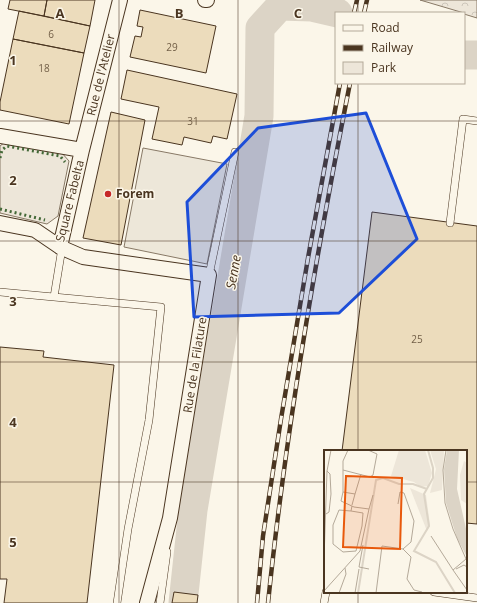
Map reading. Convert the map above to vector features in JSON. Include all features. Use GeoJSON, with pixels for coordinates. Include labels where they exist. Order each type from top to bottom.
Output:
{"type":"FeatureCollection","features":[{"type":"Feature","properties":{"kind":"street","name":"Rue de l'Atelier"},"geometry":{"type":"LineString","coordinates":[[82,150],[120,0]]}},
{"type":"Feature","properties":{"kind":"street","name":"Square Fabelta"},"geometry":{"type":"LineString","coordinates":[[0,136],[82,150],[61,247],[35,230],[0,223]]}},
{"type":"Feature","properties":{"kind":"street"},"geometry":{"type":"LineString","coordinates":[[61,247],[83,257],[209,275]]}},
{"type":"Feature","properties":{"kind":"street","name":"Rue de la Filature"},"geometry":{"type":"LineString","coordinates":[[147,603],[170,518],[209,275]]}},
{"type":"Feature","properties":{"kind":"lane"},"geometry":{"type":"LineString","coordinates":[[450,223],[464,119],[477,121]]}},
{"type":"Feature","properties":{"kind":"lane"},"geometry":{"type":"LineString","coordinates":[[209,275],[235,152]]}},
{"type":"Feature","properties":{"kind":"lane"},"geometry":{"type":"LineString","coordinates":[[54,297],[61,247]]}},
{"type":"Feature","properties":{"kind":"lane"},"geometry":{"type":"LineString","coordinates":[[0,292],[161,306],[149,420],[128,529],[117,603]]}},
{"type":"Feature","properties":{"kind":"lane"},"geometry":{"type":"LineString","coordinates":[[160,603],[170,518]]}},
{"type":"Feature","properties":{"kind":"lane"},"geometry":{"type":"LineString","coordinates":[[324,603],[326,593]]}},
{"type":"Feature","properties":{"kind":"lane"},"geometry":{"type":"LineString","coordinates":[[441,593],[477,598]]}},
{"type":"Feature","properties":{"kind":"highlighted area"},"geometry":{"type":"Polygon","coordinates":[[[366,113],[417,239],[339,313],[194,317],[187,202],[258,128],[366,113]]]}},
{"type":"Feature","properties":{"kind":"green space"},"geometry":{"type":"Polygon","coordinates":[[[420,0],[477,0],[477,18],[465,14],[465,12],[420,0]]]}},
{"type":"Feature","properties":{"kind":"green space"},"geometry":{"type":"Polygon","coordinates":[[[5,142],[61,152],[69,161],[58,216],[47,224],[0,213],[0,146],[5,142]]]}},
{"type":"Feature","properties":{"kind":"shaded area"},"geometry":{"type":"Polygon","coordinates":[[[143,148],[227,164],[207,264],[124,247],[143,148]]]}},
{"type":"Feature","properties":{"kind":"building"},"geometry":{"type":"Polygon","coordinates":[[[10,0],[47,0],[44,16],[8,9],[10,0]]]}},
{"type":"Feature","properties":{"kind":"building"},"geometry":{"type":"Polygon","coordinates":[[[47,0],[95,0],[90,26],[44,16],[47,0]]]}},
{"type":"Feature","properties":{"kind":"building"},"geometry":{"type":"Polygon","coordinates":[[[140,10],[216,26],[206,73],[130,57],[135,36],[141,37],[143,27],[137,26],[140,10]]]}},
{"type":"Feature","properties":{"kind":"building"},"geometry":{"type":"Polygon","coordinates":[[[19,11],[90,26],[84,53],[13,39],[19,11]]]}},
{"type":"Feature","properties":{"kind":"building"},"geometry":{"type":"Polygon","coordinates":[[[13,39],[84,53],[69,124],[0,110],[0,102],[13,39]]]}},
{"type":"Feature","properties":{"kind":"building"},"geometry":{"type":"Polygon","coordinates":[[[127,70],[237,94],[227,139],[213,136],[211,143],[184,137],[182,145],[152,139],[159,107],[121,99],[127,70]]]}},
{"type":"Feature","properties":{"kind":"building"},"geometry":{"type":"Polygon","coordinates":[[[111,112],[145,120],[121,245],[83,238],[111,112]]]}},
{"type":"Feature","properties":{"kind":"building"},"geometry":{"type":"Polygon","coordinates":[[[372,212],[477,226],[477,524],[467,523],[467,450],[342,450],[372,212]]]}},
{"type":"Feature","properties":{"kind":"building"},"geometry":{"type":"Polygon","coordinates":[[[0,347],[44,351],[43,357],[114,365],[87,603],[4,603],[7,579],[0,579],[0,347]]]}},
{"type":"Feature","properties":{"kind":"building"},"geometry":{"type":"Polygon","coordinates":[[[174,592],[198,595],[197,603],[172,603],[174,592]]]}},
{"type":"Feature","properties":{"kind":"waterway","name":"Senne"},"geometry":{"type":"LineString","coordinates":[[183,603],[193,510],[259,116],[260,28],[280,6],[312,7],[335,12]]}},
{"type":"Feature","properties":{"kind":"waterway","name":"Senne"},"geometry":{"type":"LineString","coordinates":[[465,55],[477,55]]}},
{"type":"Feature","properties":{"kind":"railway"},"geometry":{"type":"LineString","coordinates":[[354,12],[357,0]]}},
{"type":"Feature","properties":{"kind":"railway"},"geometry":{"type":"LineString","coordinates":[[364,12],[367,0]]}},
{"type":"Feature","properties":{"kind":"railway"},"geometry":{"type":"LineString","coordinates":[[257,603],[263,536],[281,419],[308,258],[340,84]]}},
{"type":"Feature","properties":{"kind":"railway"},"geometry":{"type":"LineString","coordinates":[[268,603],[275,537],[303,342],[325,212],[350,84]]}},
{"type":"Feature","properties":{"kind":"hedge"},"geometry":{"type":"LineString","coordinates":[[0,158],[2,150],[7,146],[60,156],[65,162]]}},
{"type":"Feature","properties":{"kind":"hedge"},"geometry":{"type":"LineString","coordinates":[[0,209],[45,220]]}},
{"type":"Feature","properties":{"kind":"place","name":"Forem"},"geometry":{"type":"Point","coordinates":[108,194]}}]}
